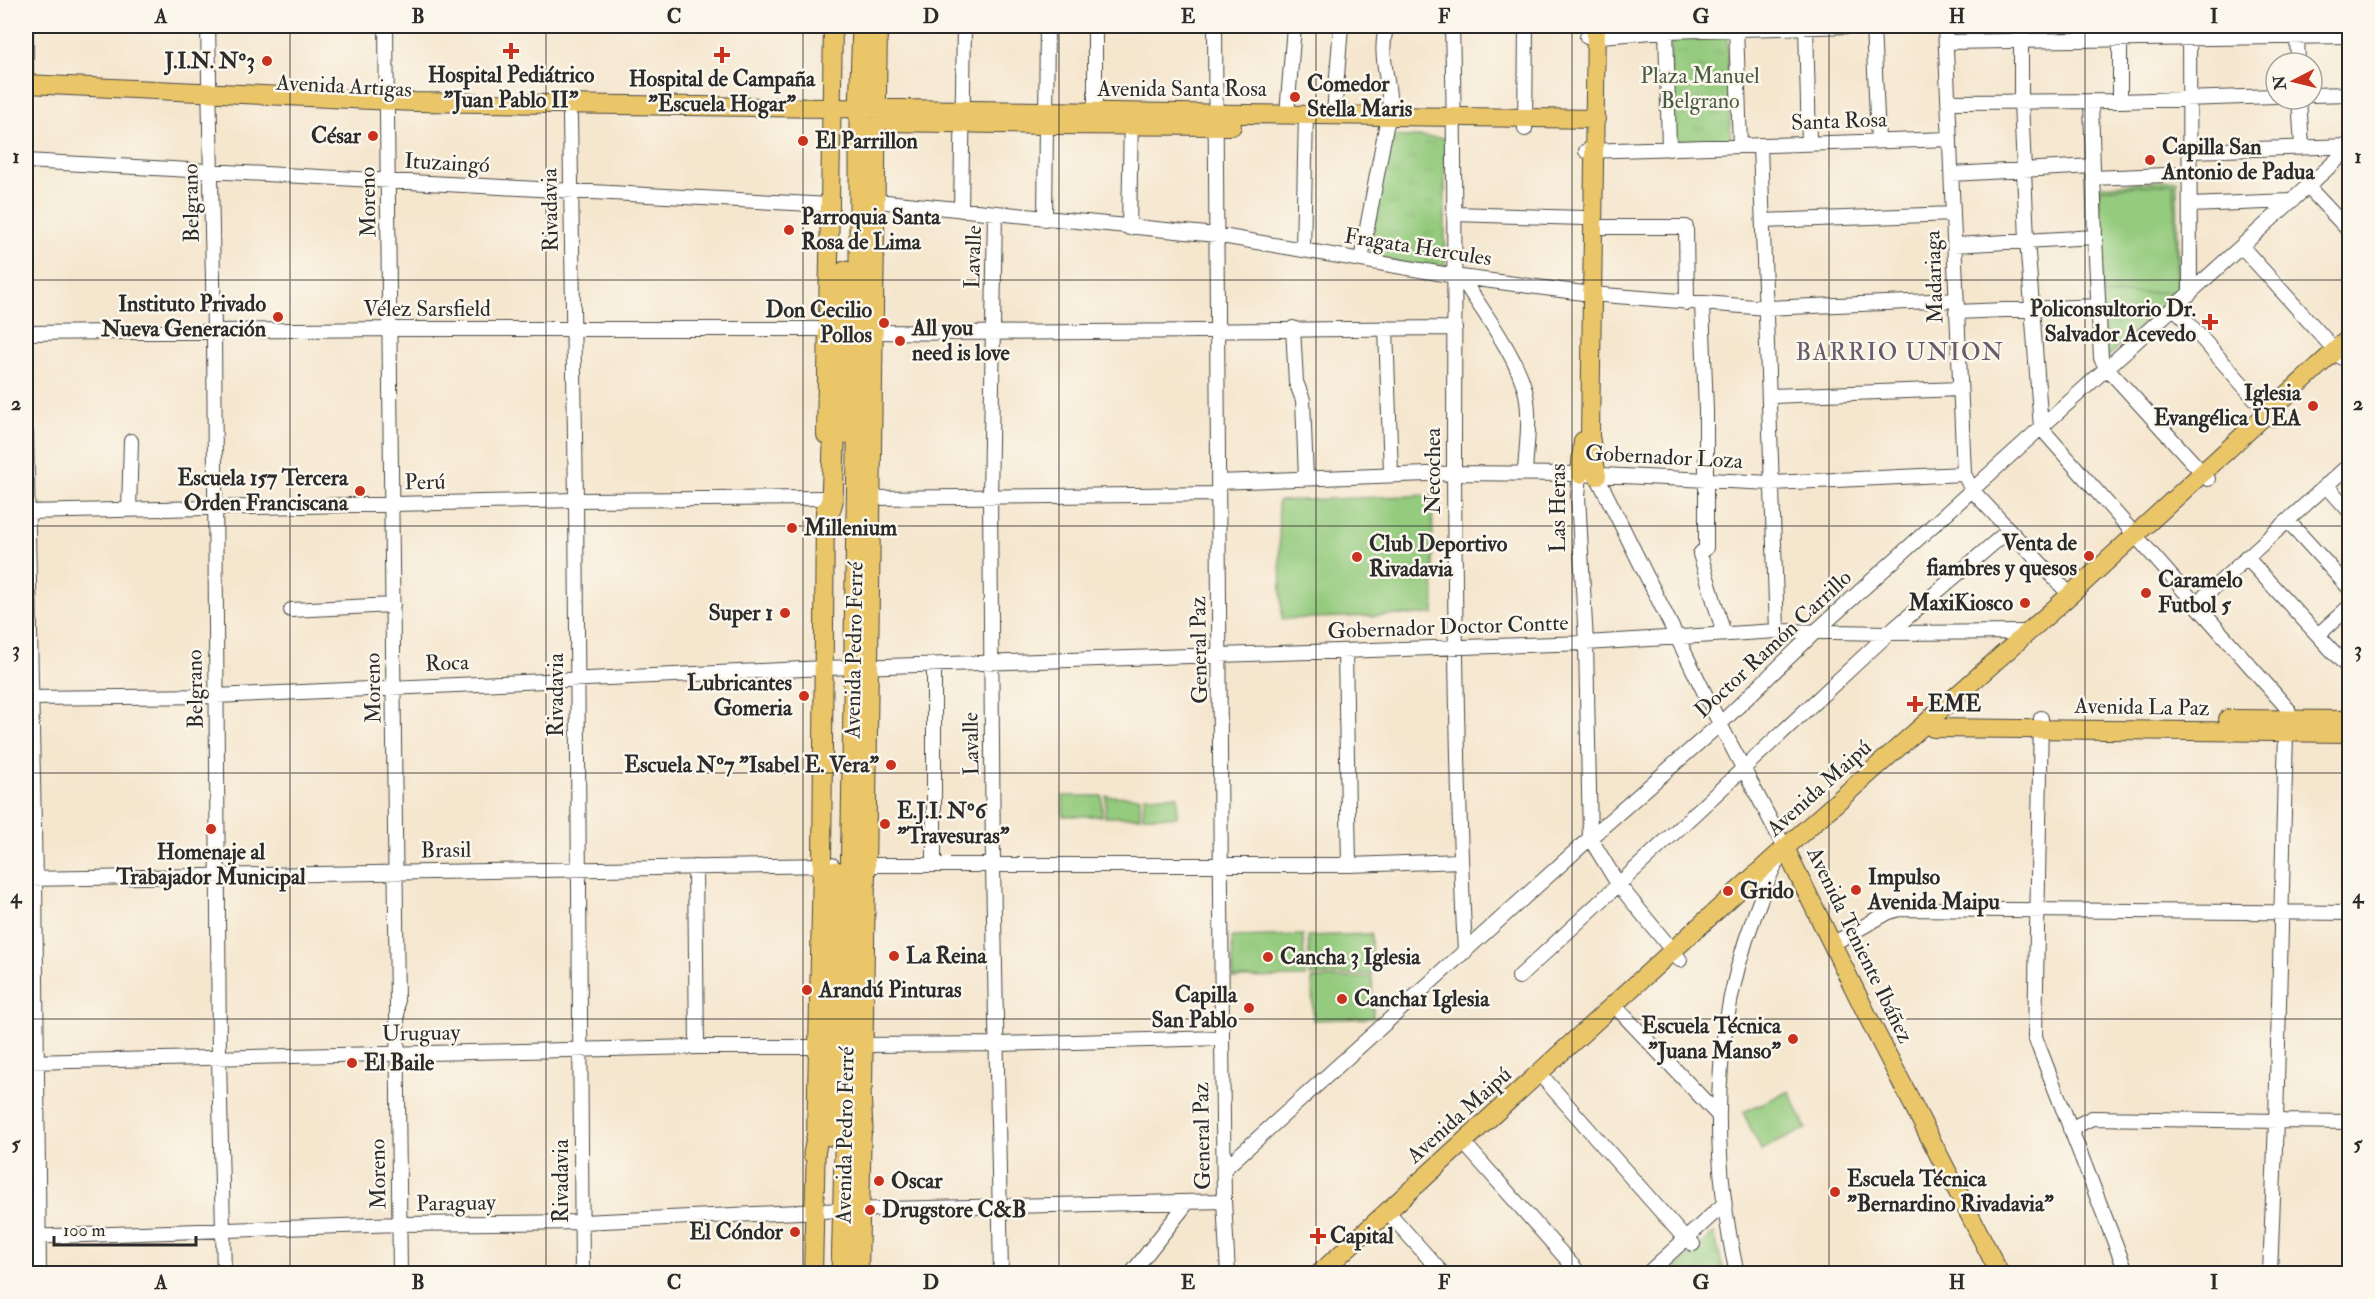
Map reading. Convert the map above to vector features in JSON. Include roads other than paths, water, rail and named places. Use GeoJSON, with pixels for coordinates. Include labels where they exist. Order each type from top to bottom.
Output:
{"type":"FeatureCollection","features":[{"type":"Feature","properties":{"kind":"highway","name":"Avenida Pedro Ferré"},"geometry":{"type":"LineString","coordinates":[[842,1274],[837,1211],[831,1031],[844,865],[854,115],[849,26]]}},
{"type":"Feature","properties":{"kind":"highway","name":"Avenida Pedro Ferré"},"geometry":{"type":"LineString","coordinates":[[854,115],[863,26]]}},
{"type":"Feature","properties":{"kind":"highway"},"geometry":{"type":"LineString","coordinates":[[852,328],[872,493]]}},
{"type":"Feature","properties":{"kind":"highway"},"geometry":{"type":"LineString","coordinates":[[825,525],[832,502],[834,418],[852,328]]}},
{"type":"Feature","properties":{"kind":"highway","name":"Avenida Pedro Ferré"},"geometry":{"type":"LineString","coordinates":[[830,1274],[837,1211],[850,952],[844,865]]}},
{"type":"Feature","properties":{"kind":"highway"},"geometry":{"type":"LineString","coordinates":[[850,952],[862,1129]]}},
{"type":"Feature","properties":{"kind":"highway"},"geometry":{"type":"LineString","coordinates":[[814,1154],[820,1125],[831,1031]]}},
{"type":"Feature","properties":{"kind":"main road","name":"Avenida Pedro Ferré"},"geometry":{"type":"LineString","coordinates":[[833,26],[876,201],[852,328],[826,498],[825,525],[847,668]]}},
{"type":"Feature","properties":{"kind":"main road","name":"Avenida Pedro Ferré"},"geometry":{"type":"LineString","coordinates":[[852,328],[830,205],[878,26]]}},
{"type":"Feature","properties":{"kind":"main road","name":"Las Heras"},"geometry":{"type":"LineString","coordinates":[[1588,475],[1583,419],[1591,151],[1591,31]]}},
{"type":"Feature","properties":{"kind":"main road","name":"Avenida Artigas"},"geometry":{"type":"LineString","coordinates":[[26,84],[209,98],[570,117],[854,115]]}},
{"type":"Feature","properties":{"kind":"main road","name":"Avenida Artigas"},"geometry":{"type":"LineString","coordinates":[[26,95],[209,98]]}},
{"type":"Feature","properties":{"kind":"main road","name":"Avenida Artigas"},"geometry":{"type":"LineString","coordinates":[[387,107],[854,115]]}},
{"type":"Feature","properties":{"kind":"main road","name":"Avenida Santa Rosa"},"geometry":{"type":"LineString","coordinates":[[1046,119],[1095,113],[1130,119]]}},
{"type":"Feature","properties":{"kind":"main road","name":"Avenida Santa Rosa"},"geometry":{"type":"LineString","coordinates":[[1214,119],[1287,114],[1306,120],[1334,114],[1388,121]]}},
{"type":"Feature","properties":{"kind":"main road","name":"Avenida Santa Rosa"},"geometry":{"type":"LineString","coordinates":[[854,115],[1591,124]]}},
{"type":"Feature","properties":{"kind":"main road","name":"Avenida Maipú"},"geometry":{"type":"LineString","coordinates":[[1939,720],[2029,632],[2342,353],[2349,338]]}},
{"type":"Feature","properties":{"kind":"main road","name":"Avenida Pedro Ferré"},"geometry":{"type":"LineString","coordinates":[[813,1274],[837,1211],[862,1129],[864,1045],[844,865],[847,668],[872,493]]}},
{"type":"Feature","properties":{"kind":"main road","name":"Avenida Maipú"},"geometry":{"type":"LineString","coordinates":[[1677,956],[1787,852],[2046,630],[2137,537]]}},
{"type":"Feature","properties":{"kind":"main road","name":"Avenida La Paz"},"geometry":{"type":"LineString","coordinates":[[1939,720],[2288,726],[2349,733]]}},
{"type":"Feature","properties":{"kind":"main road","name":"Avenida La Paz"},"geometry":{"type":"LineString","coordinates":[[2288,726],[2349,720]]}},
{"type":"Feature","properties":{"kind":"main road","name":"Avenida Maipú"},"geometry":{"type":"LineString","coordinates":[[1319,1274],[1391,1215],[1544,1078],[1771,873],[1787,852]]}},
{"type":"Feature","properties":{"kind":"main road","name":"Avenida Teniente Ibáñez"},"geometry":{"type":"LineString","coordinates":[[1787,852],[1834,943],[1874,1029],[2000,1274]]}},
{"type":"Feature","properties":{"kind":"main road","name":"Avenida Pedro Ferré"},"geometry":{"type":"LineString","coordinates":[[844,865],[816,1047],[814,1154],[859,1274]]}},
{"type":"Feature","properties":{"kind":"main road","name":"Avenida Maipú"},"geometry":{"type":"LineString","coordinates":[[1334,1274],[1391,1215]]}},
{"type":"Feature","properties":{"kind":"street","name":"Belgrano"},"geometry":{"type":"LineString","coordinates":[[208,26],[214,331],[219,1058],[224,1274]]}},
{"type":"Feature","properties":{"kind":"street","name":"Moreno"},"geometry":{"type":"LineString","coordinates":[[386,26],[400,1274]]}},
{"type":"Feature","properties":{"kind":"street","name":"Lavalle"},"geometry":{"type":"LineString","coordinates":[[961,210],[964,26]]}},
{"type":"Feature","properties":{"kind":"street"},"geometry":{"type":"LineString","coordinates":[[1045,219],[1047,26]]}},
{"type":"Feature","properties":{"kind":"street"},"geometry":{"type":"LineString","coordinates":[[1095,26],[1095,113]]}},
{"type":"Feature","properties":{"kind":"street","name":"General Paz"},"geometry":{"type":"LineString","coordinates":[[1215,26],[1222,1038],[1224,1201],[1228,1274]]}},
{"type":"Feature","properties":{"kind":"street"},"geometry":{"type":"LineString","coordinates":[[1287,114],[1294,26]]}},
{"type":"Feature","properties":{"kind":"street"},"geometry":{"type":"LineString","coordinates":[[1334,114],[1341,26]]}},
{"type":"Feature","properties":{"kind":"street"},"geometry":{"type":"LineString","coordinates":[[1361,260],[1388,121],[1382,50],[1387,26]]}},
{"type":"Feature","properties":{"kind":"street","name":"Necochea"},"geometry":{"type":"LineString","coordinates":[[1452,26],[1458,276],[1455,328],[1454,472],[1456,647],[1465,952]]}},
{"type":"Feature","properties":{"kind":"street"},"geometry":{"type":"LineString","coordinates":[[1525,123],[1526,26]]}},
{"type":"Feature","properties":{"kind":"street"},"geometry":{"type":"LineString","coordinates":[[1806,26],[1809,143]]}},
{"type":"Feature","properties":{"kind":"street"},"geometry":{"type":"LineString","coordinates":[[1591,31],[1850,26]]}},
{"type":"Feature","properties":{"kind":"street"},"geometry":{"type":"LineString","coordinates":[[1874,26],[1878,140]]}},
{"type":"Feature","properties":{"kind":"street","name":"Madariaga"},"geometry":{"type":"LineString","coordinates":[[1945,26],[1964,474],[1972,490],[2070,595]]}},
{"type":"Feature","properties":{"kind":"street"},"geometry":{"type":"LineString","coordinates":[[2023,26],[2021,101],[2027,240],[2041,428],[2288,709],[2270,1274]]}},
{"type":"Feature","properties":{"kind":"street"},"geometry":{"type":"LineString","coordinates":[[1736,27],[1740,146]]}},
{"type":"Feature","properties":{"kind":"street"},"geometry":{"type":"LineString","coordinates":[[26,28],[26,95]]}},
{"type":"Feature","properties":{"kind":"street"},"geometry":{"type":"LineString","coordinates":[[1666,28],[1669,149]]}},
{"type":"Feature","properties":{"kind":"street"},"geometry":{"type":"LineString","coordinates":[[1947,42],[2120,38],[2189,32],[2349,36]]}},
{"type":"Feature","properties":{"kind":"street"},"geometry":{"type":"LineString","coordinates":[[2189,32],[2190,294]]}},
{"type":"Feature","properties":{"kind":"street"},"geometry":{"type":"LineString","coordinates":[[2297,36],[2298,51]]}},
{"type":"Feature","properties":{"kind":"street"},"geometry":{"type":"LineString","coordinates":[[2120,38],[2120,101]]}},
{"type":"Feature","properties":{"kind":"street"},"geometry":{"type":"LineString","coordinates":[[2324,95],[2349,94]]}},
{"type":"Feature","properties":{"kind":"street"},"geometry":{"type":"LineString","coordinates":[[1949,102],[2120,101],[2264,96]]}},
{"type":"Feature","properties":{"kind":"street"},"geometry":{"type":"LineString","coordinates":[[2091,101],[2095,237],[2102,358],[2106,367],[2204,476]]}},
{"type":"Feature","properties":{"kind":"street"},"geometry":{"type":"LineString","coordinates":[[2300,111],[2302,146]]}},
{"type":"Feature","properties":{"kind":"street","name":"Rivadavia"},"geometry":{"type":"LineString","coordinates":[[570,117],[576,500],[582,1274]]}},
{"type":"Feature","properties":{"kind":"street"},"geometry":{"type":"LineString","coordinates":[[1129,228],[1130,119]]}},
{"type":"Feature","properties":{"kind":"street"},"geometry":{"type":"LineString","coordinates":[[1303,250],[1306,120]]}},
{"type":"Feature","properties":{"kind":"street","name":"Santa Rosa"},"geometry":{"type":"LineString","coordinates":[[1591,151],[1950,139]]}},
{"type":"Feature","properties":{"kind":"street"},"geometry":{"type":"LineString","coordinates":[[1760,145],[1777,631]]}},
{"type":"Feature","properties":{"kind":"street"},"geometry":{"type":"LineString","coordinates":[[2190,151],[2302,146],[2349,147]]}},
{"type":"Feature","properties":{"kind":"street","name":"Doctor Ramón Carrillo"},"geometry":{"type":"LineString","coordinates":[[1224,1169],[1590,838],[1720,724],[1815,632],[2106,367],[2175,308],[2349,147]]}},
{"type":"Feature","properties":{"kind":"street","name":"Ituzaingó"},"geometry":{"type":"LineString","coordinates":[[26,161],[830,205]]}},
{"type":"Feature","properties":{"kind":"street"},"geometry":{"type":"LineString","coordinates":[[1952,174],[2025,171],[2190,174]]}},
{"type":"Feature","properties":{"kind":"street"},"geometry":{"type":"LineString","coordinates":[[2307,186],[2349,232]]}},
{"type":"Feature","properties":{"kind":"street","name":"Fragata Hercules"},"geometry":{"type":"LineString","coordinates":[[876,201],[1216,235],[1458,276],[1587,294],[1687,303],[1767,308],[1956,306],[2031,309],[2098,306]]}},
{"type":"Feature","properties":{"kind":"street"},"geometry":{"type":"LineString","coordinates":[[2190,205],[2290,201]]}},
{"type":"Feature","properties":{"kind":"street","name":"Lavalle"},"geometry":{"type":"LineString","coordinates":[[995,214],[991,334],[990,498],[1000,1274]]}},
{"type":"Feature","properties":{"kind":"street"},"geometry":{"type":"LineString","coordinates":[[1455,214],[1686,227],[1687,303]]}},
{"type":"Feature","properties":{"kind":"street"},"geometry":{"type":"LineString","coordinates":[[1763,221],[1953,214]]}},
{"type":"Feature","properties":{"kind":"street"},"geometry":{"type":"LineString","coordinates":[[1954,245],[2095,237]]}},
{"type":"Feature","properties":{"kind":"street"},"geometry":{"type":"LineString","coordinates":[[2242,247],[2342,353]]}},
{"type":"Feature","properties":{"kind":"street"},"geometry":{"type":"LineString","coordinates":[[1458,276],[1512,358],[1526,392],[1528,410],[1525,474]]}},
{"type":"Feature","properties":{"kind":"street"},"geometry":{"type":"LineString","coordinates":[[1702,303],[1707,480],[1706,548],[1700,554],[1724,634]]}},
{"type":"Feature","properties":{"kind":"street"},"geometry":{"type":"LineString","coordinates":[[2175,308],[2271,416]]}},
{"type":"Feature","properties":{"kind":"street","name":"Vélez Sarsfield"},"geometry":{"type":"LineString","coordinates":[[26,333],[852,328],[991,334],[1293,328],[1455,328]]}},
{"type":"Feature","properties":{"kind":"street"},"geometry":{"type":"LineString","coordinates":[[1293,328],[1296,382],[1303,400],[1306,478]]}},
{"type":"Feature","properties":{"kind":"street"},"geometry":{"type":"LineString","coordinates":[[1386,328],[1391,474]]}},
{"type":"Feature","properties":{"kind":"street"},"geometry":{"type":"LineString","coordinates":[[1770,396],[1960,389]]}},
{"type":"Feature","properties":{"kind":"street"},"geometry":{"type":"LineString","coordinates":[[26,432],[32,1237],[39,1274]]}},
{"type":"Feature","properties":{"kind":"street"},"geometry":{"type":"LineString","coordinates":[[129,510],[131,441]]}},
{"type":"Feature","properties":{"kind":"street"},"geometry":{"type":"LineString","coordinates":[[2196,604],[2349,464]]}},
{"type":"Feature","properties":{"kind":"street","name":"Gobernador Loza"},"geometry":{"type":"LineString","coordinates":[[872,493],[990,498],[1218,488],[1306,478],[1454,472],[1772,483],[1964,474]]}},
{"type":"Feature","properties":{"kind":"street","name":"Avenida Teniente Ibáñez"},"geometry":{"type":"LineString","coordinates":[[1588,475],[1678,638],[1787,852]]}},
{"type":"Feature","properties":{"kind":"street","name":"Las Heras"},"geometry":{"type":"LineString","coordinates":[[1588,475],[1578,496],[1586,643],[1590,838]]}},
{"type":"Feature","properties":{"kind":"street"},"geometry":{"type":"LineString","coordinates":[[2326,485],[2349,512]]}},
{"type":"Feature","properties":{"kind":"street","name":"Perú"},"geometry":{"type":"LineString","coordinates":[[26,512],[576,500],[826,498]]}},
{"type":"Feature","properties":{"kind":"street"},"geometry":{"type":"LineString","coordinates":[[2288,520],[2349,589]]}},
{"type":"Feature","properties":{"kind":"street"},"geometry":{"type":"LineString","coordinates":[[1519,976],[1890,633],[2010,530]]}},
{"type":"Feature","properties":{"kind":"street"},"geometry":{"type":"LineString","coordinates":[[2246,557],[2349,670]]}},
{"type":"Feature","properties":{"kind":"street"},"geometry":{"type":"LineString","coordinates":[[291,610],[393,605]]}},
{"type":"Feature","properties":{"kind":"street"},"geometry":{"type":"LineString","coordinates":[[2318,635],[2349,606]]}},
{"type":"Feature","properties":{"kind":"street","name":"Gobernador Doctor Contte"},"geometry":{"type":"LineString","coordinates":[[847,668],[1586,643],[1777,631],[2029,632]]}},
{"type":"Feature","properties":{"kind":"street"},"geometry":{"type":"LineString","coordinates":[[1345,652],[1349,865]]}},
{"type":"Feature","properties":{"kind":"street"},"geometry":{"type":"LineString","coordinates":[[934,665],[934,865]]}},
{"type":"Feature","properties":{"kind":"street","name":"Roca"},"geometry":{"type":"LineString","coordinates":[[28,698],[216,696],[847,668]]}},
{"type":"Feature","properties":{"kind":"street"},"geometry":{"type":"LineString","coordinates":[[2041,723],[2035,1037],[2127,1274]]}},
{"type":"Feature","properties":{"kind":"street"},"geometry":{"type":"LineString","coordinates":[[1590,838],[1618,884],[1677,956]]}},
{"type":"Feature","properties":{"kind":"street","name":"Brasil"},"geometry":{"type":"LineString","coordinates":[[30,879],[844,865],[1349,865],[1461,861]]}},
{"type":"Feature","properties":{"kind":"street"},"geometry":{"type":"LineString","coordinates":[[695,867],[696,1047]]}},
{"type":"Feature","properties":{"kind":"street"},"geometry":{"type":"LineString","coordinates":[[1737,1274],[1719,1161],[1718,1114],[1724,1036],[1730,998],[1746,939],[1771,873]]}},
{"type":"Feature","properties":{"kind":"street"},"geometry":{"type":"LineString","coordinates":[[1834,943],[1889,912],[1899,909],[2349,913]]}},
{"type":"Feature","properties":{"kind":"street"},"geometry":{"type":"LineString","coordinates":[[1618,1009],[1718,1114]]}},
{"type":"Feature","properties":{"kind":"street"},"geometry":{"type":"LineString","coordinates":[[864,1045],[1222,1038]]}},
{"type":"Feature","properties":{"kind":"street","name":"Uruguay"},"geometry":{"type":"LineString","coordinates":[[31,1062],[696,1047],[816,1047]]}},
{"type":"Feature","properties":{"kind":"street"},"geometry":{"type":"LineString","coordinates":[[1544,1078],[1689,1241]]}},
{"type":"Feature","properties":{"kind":"street"},"geometry":{"type":"LineString","coordinates":[[2070,1129],[2092,1118],[2349,1122]]}},
{"type":"Feature","properties":{"kind":"street"},"geometry":{"type":"LineString","coordinates":[[1467,1147],[1580,1274]]}},
{"type":"Feature","properties":{"kind":"street","name":"Paraguay"},"geometry":{"type":"LineString","coordinates":[[32,1237],[400,1224],[582,1222],[837,1211],[1224,1201]]}},
{"type":"Feature","properties":{"kind":"street"},"geometry":{"type":"LineString","coordinates":[[1131,1274],[1187,1203]]}},
{"type":"Feature","properties":{"kind":"street"},"geometry":{"type":"LineString","coordinates":[[1647,1274],[1725,1209]]}},
{"type":"Feature","properties":{"kind":"street"},"geometry":{"type":"LineString","coordinates":[[1391,1215],[1443,1274]]}},
{"type":"Feature","properties":{"kind":"street"},"geometry":{"type":"LineString","coordinates":[[1661,1274],[1689,1241]]}},
{"type":"Feature","properties":{"kind":"place","name":"Hospital Pediátrico \"Juan Pablo II\""},"geometry":{"type":"Point","coordinates":[511,51]}},
{"type":"Feature","properties":{"kind":"place","name":"Hospital de Campaña \"Escuela Hogar\""},"geometry":{"type":"Point","coordinates":[722,55]}},
{"type":"Feature","properties":{"kind":"place","name":"J.I.N. Nº3"},"geometry":{"type":"Point","coordinates":[267,61]}},
{"type":"Feature","properties":{"kind":"place","name":"Comedor Stella Maris"},"geometry":{"type":"Point","coordinates":[1295,97]}},
{"type":"Feature","properties":{"kind":"place","name":"César"},"geometry":{"type":"Point","coordinates":[373,136]}},
{"type":"Feature","properties":{"kind":"place","name":"El Parrillon"},"geometry":{"type":"Point","coordinates":[803,141]}},
{"type":"Feature","properties":{"kind":"place","name":"Capilla San Antonio de Padua"},"geometry":{"type":"Point","coordinates":[2150,160]}},
{"type":"Feature","properties":{"kind":"place","name":"Parroquia Santa Rosa de Lima"},"geometry":{"type":"Point","coordinates":[789,230]}},
{"type":"Feature","properties":{"kind":"place","name":"Instituto Privado Nueva Generación"},"geometry":{"type":"Point","coordinates":[278,317]}},
{"type":"Feature","properties":{"kind":"place","name":"Policonsultorio Dr. Salvador Acevedo"},"geometry":{"type":"Point","coordinates":[2210,322]}},
{"type":"Feature","properties":{"kind":"place","name":"Don Cecilio Pollos"},"geometry":{"type":"Point","coordinates":[884,323]}},
{"type":"Feature","properties":{"kind":"place","name":"All you need is love"},"geometry":{"type":"Point","coordinates":[900,341]}},
{"type":"Feature","properties":{"kind":"place","name":"Iglesia Evangélica UEA"},"geometry":{"type":"Point","coordinates":[2313,406]}},
{"type":"Feature","properties":{"kind":"place","name":"Escuela 157 Tercera Orden Franciscana"},"geometry":{"type":"Point","coordinates":[360,491]}},
{"type":"Feature","properties":{"kind":"place","name":"Millenium"},"geometry":{"type":"Point","coordinates":[792,528]}},
{"type":"Feature","properties":{"kind":"place","name":"Venta de fiambres y quesos"},"geometry":{"type":"Point","coordinates":[2089,556]}},
{"type":"Feature","properties":{"kind":"place","name":"Club Deportivo Rivadavia"},"geometry":{"type":"Point","coordinates":[1357,557]}},
{"type":"Feature","properties":{"kind":"place","name":"Caramelo Futbol 5"},"geometry":{"type":"Point","coordinates":[2146,593]}},
{"type":"Feature","properties":{"kind":"place","name":"MaxiKiosco"},"geometry":{"type":"Point","coordinates":[2025,603]}},
{"type":"Feature","properties":{"kind":"place","name":"Super 1"},"geometry":{"type":"Point","coordinates":[785,613]}},
{"type":"Feature","properties":{"kind":"place","name":"Lubricantes Gomeria"},"geometry":{"type":"Point","coordinates":[804,696]}},
{"type":"Feature","properties":{"kind":"place","name":"EME"},"geometry":{"type":"Point","coordinates":[1915,704]}},
{"type":"Feature","properties":{"kind":"place","name":"Escuela Nº7 \"Isabel E. Vera\""},"geometry":{"type":"Point","coordinates":[891,765]}},
{"type":"Feature","properties":{"kind":"place","name":"E.J.I. Nº6 \"Travesuras\""},"geometry":{"type":"Point","coordinates":[885,824]}},
{"type":"Feature","properties":{"kind":"place","name":"Homenaje al Trabajador Municipal"},"geometry":{"type":"Point","coordinates":[211,829]}},
{"type":"Feature","properties":{"kind":"place","name":"Impulso Avenida Maipu"},"geometry":{"type":"Point","coordinates":[1856,890]}},
{"type":"Feature","properties":{"kind":"place","name":"Grido"},"geometry":{"type":"Point","coordinates":[1728,891]}},
{"type":"Feature","properties":{"kind":"place","name":"La Reina"},"geometry":{"type":"Point","coordinates":[894,956]}},
{"type":"Feature","properties":{"kind":"place","name":"Cancha 3 Iglesia"},"geometry":{"type":"Point","coordinates":[1268,957]}},
{"type":"Feature","properties":{"kind":"place","name":"Arandú Pinturas"},"geometry":{"type":"Point","coordinates":[807,990]}},
{"type":"Feature","properties":{"kind":"place","name":"Cancha1 Iglesia"},"geometry":{"type":"Point","coordinates":[1342,999]}},
{"type":"Feature","properties":{"kind":"place","name":"Capilla San Pablo"},"geometry":{"type":"Point","coordinates":[1249,1008]}},
{"type":"Feature","properties":{"kind":"place","name":"Escuela Técnica \"Juana Manso\""},"geometry":{"type":"Point","coordinates":[1793,1039]}},
{"type":"Feature","properties":{"kind":"place","name":"El Baile"},"geometry":{"type":"Point","coordinates":[352,1063]}},
{"type":"Feature","properties":{"kind":"place","name":"Oscar"},"geometry":{"type":"Point","coordinates":[879,1181]}},
{"type":"Feature","properties":{"kind":"place","name":"Escuela Técnica \"Bernardino Rivadavia\""},"geometry":{"type":"Point","coordinates":[1835,1192]}},
{"type":"Feature","properties":{"kind":"place","name":"Drugstore C&B"},"geometry":{"type":"Point","coordinates":[870,1210]}},
{"type":"Feature","properties":{"kind":"place","name":"El Cóndor"},"geometry":{"type":"Point","coordinates":[795,1232]}},
{"type":"Feature","properties":{"kind":"place","name":"Capital"},"geometry":{"type":"Point","coordinates":[1318,1236]}},
{"type":"Feature","properties":{"kind":"district","name":"BARRIO UNION"},"geometry":{"type":"Point","coordinates":[1900,352]}},
{"type":"Feature","properties":{"kind":"park label","name":"Plaza Manuel Belgrano"},"geometry":{"type":"Point","coordinates":[1700,88]}}]}
